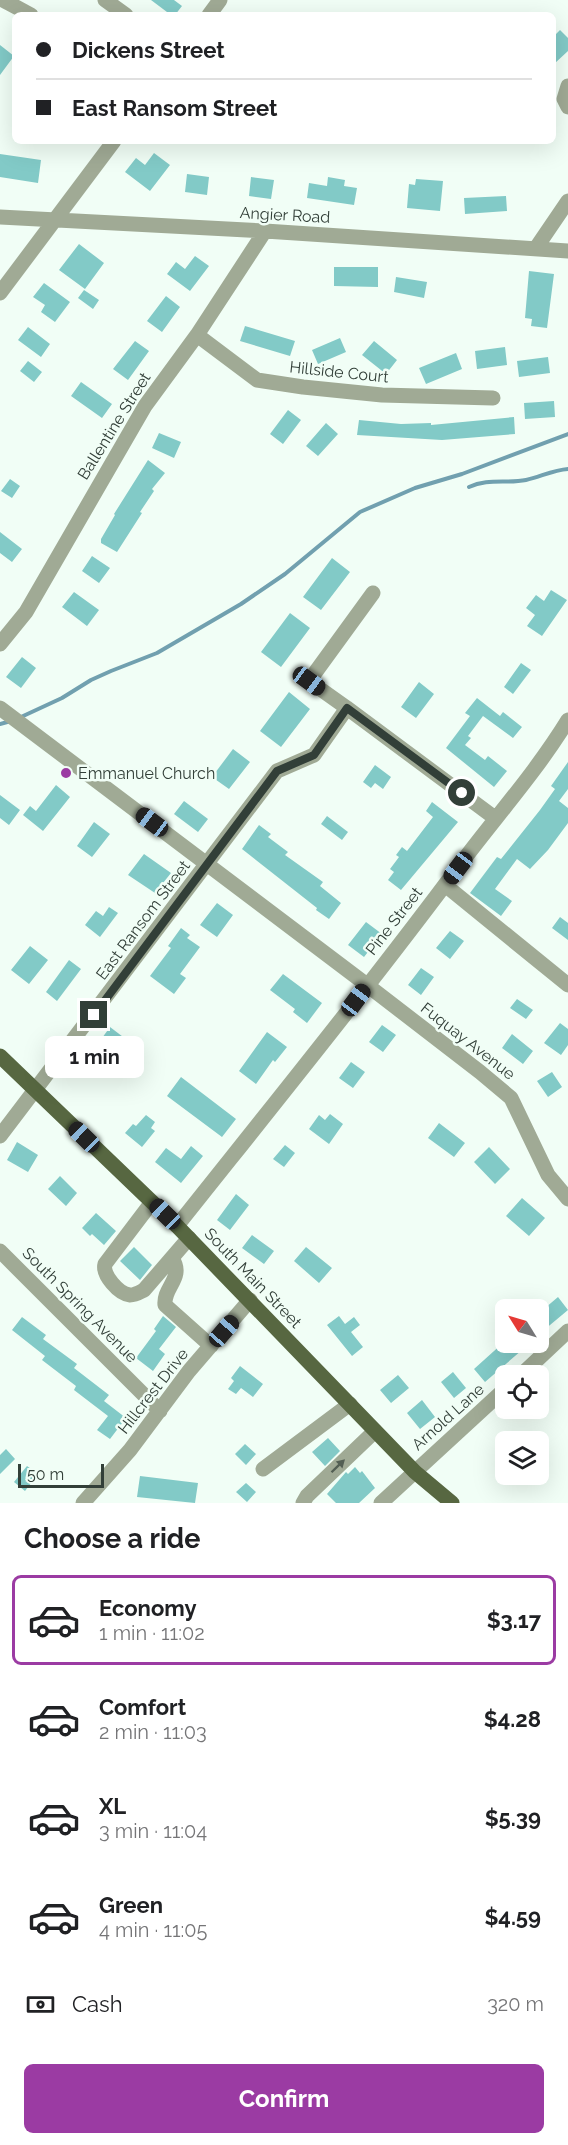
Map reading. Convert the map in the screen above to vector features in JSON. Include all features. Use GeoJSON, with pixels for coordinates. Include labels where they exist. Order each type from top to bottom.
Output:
{"type":"FeatureCollection","features":[{"type":"Feature","properties":{"kind":"main road","name":"South Main Street"},"geometry":{"type":"LineString","coordinates":[[0,1056],[177,1226],[415,1472],[452,1503]]}},
{"type":"Feature","properties":{"kind":"street"},"geometry":{"type":"LineString","coordinates":[[3,0],[25,12]]}},
{"type":"Feature","properties":{"kind":"street"},"geometry":{"type":"LineString","coordinates":[[105,0],[122,12]]}},
{"type":"Feature","properties":{"kind":"street"},"geometry":{"type":"LineString","coordinates":[[568,86],[564,99],[568,107]]}},
{"type":"Feature","properties":{"kind":"street"},"geometry":{"type":"LineString","coordinates":[[0,293],[112,144]]}},
{"type":"Feature","properties":{"kind":"street"},"geometry":{"type":"LineString","coordinates":[[536,248],[568,201]]}},
{"type":"Feature","properties":{"kind":"street","name":"Angier Road"},"geometry":{"type":"LineString","coordinates":[[0,218],[265,231],[568,251]]}},
{"type":"Feature","properties":{"kind":"street","name":"Ballentine Street"},"geometry":{"type":"LineString","coordinates":[[0,644],[26,612],[145,405],[197,335],[265,231]]}},
{"type":"Feature","properties":{"kind":"street","name":"Hillside Court"},"geometry":{"type":"LineString","coordinates":[[197,335],[257,380],[382,395],[494,398]]}},
{"type":"Feature","properties":{"kind":"street"},"geometry":{"type":"LineString","coordinates":[[373,593],[309,681],[495,818]]}},
{"type":"Feature","properties":{"kind":"street","name":"Fuquay Avenue"},"geometry":{"type":"LineString","coordinates":[[0,708],[367,985],[511,1098],[548,1175],[568,1199]]}},
{"type":"Feature","properties":{"kind":"street","name":"East Ransom Street"},"geometry":{"type":"LineString","coordinates":[[0,1136],[277,771],[314,755],[347,708]]}},
{"type":"Feature","properties":{"kind":"street","name":"Pine Street"},"geometry":{"type":"LineString","coordinates":[[177,1226],[446,885],[495,818],[546,756],[568,720]]}},
{"type":"Feature","properties":{"kind":"street"},"geometry":{"type":"LineString","coordinates":[[446,885],[568,986]]}},
{"type":"Feature","properties":{"kind":"street"},"geometry":{"type":"LineString","coordinates":[[152,1202],[110,1255],[104,1269],[120,1291],[129,1295],[144,1290],[189,1239]]}},
{"type":"Feature","properties":{"kind":"street","name":"South Spring Avenue"},"geometry":{"type":"LineString","coordinates":[[0,1251],[160,1410]]}},
{"type":"Feature","properties":{"kind":"street"},"geometry":{"type":"LineString","coordinates":[[172,1258],[177,1266],[176,1274],[164,1300],[165,1305],[211,1346]]}},
{"type":"Feature","properties":{"kind":"street","name":"Hillcrest Drive"},"geometry":{"type":"LineString","coordinates":[[83,1503],[130,1450],[250,1300]]}},
{"type":"Feature","properties":{"kind":"street"},"geometry":{"type":"LineString","coordinates":[[532,1365],[568,1331]]}},
{"type":"Feature","properties":{"kind":"street","name":"Arnold Lane"},"geometry":{"type":"LineString","coordinates":[[381,1503],[495,1399]]}},
{"type":"Feature","properties":{"kind":"street"},"geometry":{"type":"LineString","coordinates":[[263,1469],[350,1404]]}},
{"type":"Feature","properties":{"kind":"street"},"geometry":{"type":"LineString","coordinates":[[303,1503],[307,1496],[375,1431]]}},
{"type":"Feature","properties":{"kind":"building"},"geometry":{"type":"Polygon","coordinates":[[[151,0],[174,0],[182,6],[177,12],[167,12],[151,0]]]}},
{"type":"Feature","properties":{"kind":"building"},"geometry":{"type":"Polygon","coordinates":[[[560,30],[568,38],[568,51],[556,62],[556,34],[560,30]]]}},
{"type":"Feature","properties":{"kind":"building"},"geometry":{"type":"Polygon","coordinates":[[[0,45],[12,54],[12,59],[0,75],[0,45]]]}},
{"type":"Feature","properties":{"kind":"building"},"geometry":{"type":"Polygon","coordinates":[[[154,153],[170,165],[150,191],[125,172],[136,158],[145,165],[154,153]]]}},
{"type":"Feature","properties":{"kind":"building"},"geometry":{"type":"Polygon","coordinates":[[[0,154],[41,160],[38,183],[0,177],[0,154]]]}},
{"type":"Feature","properties":{"kind":"building"},"geometry":{"type":"Polygon","coordinates":[[[187,174],[209,177],[207,195],[185,192],[187,174]]]}},
{"type":"Feature","properties":{"kind":"building"},"geometry":{"type":"Polygon","coordinates":[[[251,177],[274,180],[271,199],[249,196],[251,177]]]}},
{"type":"Feature","properties":{"kind":"building"},"geometry":{"type":"Polygon","coordinates":[[[328,177],[345,180],[344,186],[357,188],[354,205],[307,198],[309,183],[327,186],[328,177]]]}},
{"type":"Feature","properties":{"kind":"building"},"geometry":{"type":"Polygon","coordinates":[[[416,179],[443,181],[440,211],[407,208],[409,184],[415,185],[416,179]]]}},
{"type":"Feature","properties":{"kind":"building"},"geometry":{"type":"Polygon","coordinates":[[[506,196],[507,211],[465,214],[464,198],[506,196]]]}},
{"type":"Feature","properties":{"kind":"building"},"geometry":{"type":"Polygon","coordinates":[[[79,244],[104,263],[85,289],[59,270],[79,244]]]}},
{"type":"Feature","properties":{"kind":"building"},"geometry":{"type":"Polygon","coordinates":[[[195,256],[209,266],[190,291],[167,274],[176,262],[185,269],[195,256]]]}},
{"type":"Feature","properties":{"kind":"building"},"geometry":{"type":"Polygon","coordinates":[[[334,267],[378,267],[378,287],[334,286],[334,267]]]}},
{"type":"Feature","properties":{"kind":"building"},"geometry":{"type":"Polygon","coordinates":[[[529,271],[554,274],[547,328],[531,326],[532,319],[525,318],[529,271]]]}},
{"type":"Feature","properties":{"kind":"building"},"geometry":{"type":"Polygon","coordinates":[[[396,277],[427,282],[424,298],[394,292],[396,277]]]}},
{"type":"Feature","properties":{"kind":"building"},"geometry":{"type":"Polygon","coordinates":[[[44,283],[70,302],[55,322],[41,312],[45,305],[33,297],[44,283]]]}},
{"type":"Feature","properties":{"kind":"building"},"geometry":{"type":"Polygon","coordinates":[[[84,290],[99,300],[93,309],[78,298],[84,290]]]}},
{"type":"Feature","properties":{"kind":"building"},"geometry":{"type":"Polygon","coordinates":[[[166,296],[180,307],[162,332],[147,321],[166,296]]]}},
{"type":"Feature","properties":{"kind":"building"},"geometry":{"type":"Polygon","coordinates":[[[245,326],[295,341],[290,356],[240,341],[245,326]]]}},
{"type":"Feature","properties":{"kind":"building"},"geometry":{"type":"Polygon","coordinates":[[[28,327],[50,344],[41,357],[18,340],[28,327]]]}},
{"type":"Feature","properties":{"kind":"building"},"geometry":{"type":"Polygon","coordinates":[[[340,338],[346,352],[318,364],[312,350],[340,338]]]}},
{"type":"Feature","properties":{"kind":"building"},"geometry":{"type":"Polygon","coordinates":[[[135,341],[149,351],[128,380],[113,369],[135,341]]]}},
{"type":"Feature","properties":{"kind":"building"},"geometry":{"type":"Polygon","coordinates":[[[374,341],[397,360],[386,374],[362,355],[374,341]]]}},
{"type":"Feature","properties":{"kind":"building"},"geometry":{"type":"Polygon","coordinates":[[[505,347],[507,365],[477,369],[475,351],[505,347]]]}},
{"type":"Feature","properties":{"kind":"building"},"geometry":{"type":"Polygon","coordinates":[[[456,353],[462,369],[426,384],[419,368],[456,353]]]}},
{"type":"Feature","properties":{"kind":"building"},"geometry":{"type":"Polygon","coordinates":[[[548,357],[550,373],[519,377],[517,361],[548,357]]]}},
{"type":"Feature","properties":{"kind":"building"},"geometry":{"type":"Polygon","coordinates":[[[28,361],[42,372],[34,382],[20,371],[28,361]]]}},
{"type":"Feature","properties":{"kind":"building"},"geometry":{"type":"Polygon","coordinates":[[[81,382],[112,404],[102,418],[71,396],[81,382]]]}},
{"type":"Feature","properties":{"kind":"building"},"geometry":{"type":"Polygon","coordinates":[[[554,401],[555,417],[525,419],[524,403],[554,401]]]}},
{"type":"Feature","properties":{"kind":"building"},"geometry":{"type":"Polygon","coordinates":[[[288,410],[301,420],[283,444],[270,434],[288,410]]]}},
{"type":"Feature","properties":{"kind":"building"},"geometry":{"type":"Polygon","coordinates":[[[514,417],[515,434],[442,440],[357,435],[359,420],[401,424],[431,423],[431,425],[514,417]]]}},
{"type":"Feature","properties":{"kind":"building"},"geometry":{"type":"Polygon","coordinates":[[[326,423],[338,434],[318,456],[306,446],[326,423]]]}},
{"type":"Feature","properties":{"kind":"building"},"geometry":{"type":"Polygon","coordinates":[[[159,433],[181,442],[174,458],[152,448],[159,433]]]}},
{"type":"Feature","properties":{"kind":"building"},"geometry":{"type":"Polygon","coordinates":[[[148,460],[165,473],[152,489],[154,491],[140,512],[142,513],[117,552],[101,543],[101,539],[148,460]]]}},
{"type":"Feature","properties":{"kind":"building"},"geometry":{"type":"Polygon","coordinates":[[[10,479],[20,486],[12,498],[1,491],[10,479]]]}},
{"type":"Feature","properties":{"kind":"building"},"geometry":{"type":"Polygon","coordinates":[[[0,532],[22,549],[12,562],[0,553],[0,532]]]}},
{"type":"Feature","properties":{"kind":"building"},"geometry":{"type":"Polygon","coordinates":[[[92,556],[110,568],[99,583],[82,571],[92,556]]]}},
{"type":"Feature","properties":{"kind":"building"},"geometry":{"type":"Polygon","coordinates":[[[332,558],[350,572],[321,610],[303,597],[332,558]]]}},
{"type":"Feature","properties":{"kind":"building"},"geometry":{"type":"Polygon","coordinates":[[[551,590],[567,600],[542,636],[527,626],[535,615],[526,608],[536,595],[544,601],[551,590]]]}},
{"type":"Feature","properties":{"kind":"building"},"geometry":{"type":"Polygon","coordinates":[[[74,592],[99,610],[87,626],[62,607],[74,592]]]}},
{"type":"Feature","properties":{"kind":"building"},"geometry":{"type":"Polygon","coordinates":[[[290,613],[310,628],[281,667],[261,652],[290,613]]]}},
{"type":"Feature","properties":{"kind":"building"},"geometry":{"type":"Polygon","coordinates":[[[22,657],[36,668],[21,688],[6,677],[22,657]]]}},
{"type":"Feature","properties":{"kind":"building"},"geometry":{"type":"Polygon","coordinates":[[[521,663],[531,670],[513,694],[504,687],[521,663]]]}},
{"type":"Feature","properties":{"kind":"building"},"geometry":{"type":"Polygon","coordinates":[[[419,682],[434,694],[416,718],[401,707],[419,682]]]}},
{"type":"Feature","properties":{"kind":"building"},"geometry":{"type":"Polygon","coordinates":[[[289,692],[310,709],[281,747],[260,731],[289,692]]]}},
{"type":"Feature","properties":{"kind":"building"},"geometry":{"type":"Polygon","coordinates":[[[477,698],[500,716],[503,712],[522,727],[513,738],[483,716],[468,736],[471,738],[465,745],[485,760],[488,756],[507,771],[494,787],[446,748],[470,716],[465,713],[477,698]]]}},
{"type":"Feature","properties":{"kind":"building"},"geometry":{"type":"Polygon","coordinates":[[[233,749],[250,762],[229,789],[212,777],[233,749]]]}},
{"type":"Feature","properties":{"kind":"building"},"geometry":{"type":"Polygon","coordinates":[[[568,762],[568,789],[559,801],[568,808],[568,823],[530,869],[517,859],[495,889],[512,901],[501,916],[470,893],[497,857],[501,859],[540,810],[555,789],[551,786],[568,762]]]}},
{"type":"Feature","properties":{"kind":"building"},"geometry":{"type":"Polygon","coordinates":[[[375,765],[391,777],[383,789],[375,783],[371,788],[363,782],[375,765]]]}},
{"type":"Feature","properties":{"kind":"building"},"geometry":{"type":"Polygon","coordinates":[[[56,785],[70,797],[43,831],[23,815],[30,806],[36,811],[56,785]]]}},
{"type":"Feature","properties":{"kind":"building"},"geometry":{"type":"Polygon","coordinates":[[[0,795],[20,810],[9,825],[0,818],[0,795]]]}},
{"type":"Feature","properties":{"kind":"building"},"geometry":{"type":"Polygon","coordinates":[[[184,801],[208,819],[198,832],[174,814],[184,801]]]}},
{"type":"Feature","properties":{"kind":"building"},"geometry":{"type":"Polygon","coordinates":[[[432,802],[458,822],[401,890],[388,880],[394,872],[390,869],[399,857],[396,855],[402,847],[407,851],[433,817],[426,811],[432,802]]]}},
{"type":"Feature","properties":{"kind":"building"},"geometry":{"type":"Polygon","coordinates":[[[327,816],[348,832],[342,840],[321,824],[327,816]]]}},
{"type":"Feature","properties":{"kind":"building"},"geometry":{"type":"Polygon","coordinates":[[[94,822],[110,834],[92,857],[77,846],[94,822]]]}},
{"type":"Feature","properties":{"kind":"building"},"geometry":{"type":"Polygon","coordinates":[[[259,825],[271,834],[268,837],[288,852],[285,855],[323,882],[320,886],[341,903],[329,919],[242,849],[259,825]]]}},
{"type":"Feature","properties":{"kind":"building"},"geometry":{"type":"Polygon","coordinates":[[[144,854],[171,873],[155,893],[128,875],[144,854]]]}},
{"type":"Feature","properties":{"kind":"building"},"geometry":{"type":"Polygon","coordinates":[[[217,903],[233,915],[217,937],[200,925],[217,903]]]}},
{"type":"Feature","properties":{"kind":"building"},"geometry":{"type":"Polygon","coordinates":[[[109,907],[118,913],[100,937],[85,925],[96,911],[103,916],[109,907]]]}},
{"type":"Feature","properties":{"kind":"building"},"geometry":{"type":"Polygon","coordinates":[[[560,917],[568,923],[568,940],[552,928],[560,917]]]}},
{"type":"Feature","properties":{"kind":"building"},"geometry":{"type":"Polygon","coordinates":[[[366,922],[382,934],[364,957],[348,945],[366,922]]]}},
{"type":"Feature","properties":{"kind":"building"},"geometry":{"type":"Polygon","coordinates":[[[181,928],[190,935],[187,938],[200,947],[180,974],[186,978],[174,994],[150,976],[171,948],[168,946],[181,928]]]}},
{"type":"Feature","properties":{"kind":"building"},"geometry":{"type":"Polygon","coordinates":[[[450,931],[464,941],[450,959],[436,948],[450,931]]]}},
{"type":"Feature","properties":{"kind":"building"},"geometry":{"type":"Polygon","coordinates":[[[30,946],[48,960],[29,984],[11,970],[30,946]]]}},
{"type":"Feature","properties":{"kind":"building"},"geometry":{"type":"Polygon","coordinates":[[[69,960],[81,969],[57,1001],[46,992],[69,960]]]}},
{"type":"Feature","properties":{"kind":"building"},"geometry":{"type":"Polygon","coordinates":[[[421,968],[434,977],[421,995],[408,985],[421,968]]]}},
{"type":"Feature","properties":{"kind":"building"},"geometry":{"type":"Polygon","coordinates":[[[283,974],[322,1003],[307,1023],[293,1012],[295,1009],[270,990],[283,974]]]}},
{"type":"Feature","properties":{"kind":"building"},"geometry":{"type":"Polygon","coordinates":[[[517,999],[533,1010],[526,1019],[510,1008],[517,999]]]}},
{"type":"Feature","properties":{"kind":"building"},"geometry":{"type":"Polygon","coordinates":[[[560,1023],[568,1029],[568,1045],[561,1055],[544,1043],[560,1023]]]}},
{"type":"Feature","properties":{"kind":"building"},"geometry":{"type":"Polygon","coordinates":[[[382,1025],[396,1035],[383,1052],[369,1042],[382,1025]]]}},
{"type":"Feature","properties":{"kind":"building"},"geometry":{"type":"Polygon","coordinates":[[[110,1027],[131,1043],[117,1061],[97,1045],[110,1027]]]}},
{"type":"Feature","properties":{"kind":"building"},"geometry":{"type":"Polygon","coordinates":[[[267,1032],[287,1047],[275,1062],[273,1060],[256,1084],[239,1071],[267,1032]]]}},
{"type":"Feature","properties":{"kind":"building"},"geometry":{"type":"Polygon","coordinates":[[[512,1034],[533,1051],[523,1064],[502,1048],[512,1034]]]}},
{"type":"Feature","properties":{"kind":"building"},"geometry":{"type":"Polygon","coordinates":[[[351,1062],[365,1072],[353,1088],[339,1078],[351,1062]]]}},
{"type":"Feature","properties":{"kind":"building"},"geometry":{"type":"Polygon","coordinates":[[[552,1072],[562,1087],[548,1097],[537,1081],[552,1072]]]}},
{"type":"Feature","properties":{"kind":"building"},"geometry":{"type":"Polygon","coordinates":[[[181,1077],[236,1119],[222,1137],[167,1096],[181,1077]]]}},
{"type":"Feature","properties":{"kind":"building"},"geometry":{"type":"Polygon","coordinates":[[[330,1114],[343,1124],[329,1144],[309,1129],[319,1115],[325,1120],[330,1114]]]}},
{"type":"Feature","properties":{"kind":"building"},"geometry":{"type":"Polygon","coordinates":[[[146,1115],[155,1122],[151,1128],[155,1131],[142,1147],[125,1133],[133,1124],[136,1126],[146,1115]]]}},
{"type":"Feature","properties":{"kind":"building"},"geometry":{"type":"Polygon","coordinates":[[[439,1123],[465,1143],[454,1157],[428,1138],[439,1123]]]}},
{"type":"Feature","properties":{"kind":"building"},"geometry":{"type":"Polygon","coordinates":[[[17,1142],[38,1155],[28,1172],[7,1160],[17,1142]]]}},
{"type":"Feature","properties":{"kind":"building"},"geometry":{"type":"Polygon","coordinates":[[[285,1145],[295,1153],[284,1167],[273,1159],[285,1145]]]}},
{"type":"Feature","properties":{"kind":"building"},"geometry":{"type":"Polygon","coordinates":[[[191,1146],[203,1156],[181,1183],[155,1162],[166,1148],[181,1159],[191,1146]]]}},
{"type":"Feature","properties":{"kind":"building"},"geometry":{"type":"Polygon","coordinates":[[[489,1147],[510,1169],[495,1184],[474,1162],[489,1147]]]}},
{"type":"Feature","properties":{"kind":"building"},"geometry":{"type":"Polygon","coordinates":[[[60,1176],[77,1193],[66,1206],[48,1189],[60,1176]]]}},
{"type":"Feature","properties":{"kind":"building"},"geometry":{"type":"Polygon","coordinates":[[[236,1194],[249,1205],[230,1230],[217,1220],[236,1194]]]}},
{"type":"Feature","properties":{"kind":"building"},"geometry":{"type":"Polygon","coordinates":[[[522,1198],[545,1218],[529,1236],[506,1216],[522,1198]]]}},
{"type":"Feature","properties":{"kind":"building"},"geometry":{"type":"Polygon","coordinates":[[[96,1213],[116,1231],[104,1245],[82,1228],[96,1213]]]}},
{"type":"Feature","properties":{"kind":"building"},"geometry":{"type":"Polygon","coordinates":[[[252,1235],[274,1251],[264,1264],[242,1248],[252,1235]]]}},
{"type":"Feature","properties":{"kind":"building"},"geometry":{"type":"Polygon","coordinates":[[[134,1247],[152,1265],[140,1280],[120,1261],[134,1247]]]}},
{"type":"Feature","properties":{"kind":"building"},"geometry":{"type":"Polygon","coordinates":[[[306,1247],[332,1268],[319,1283],[294,1261],[306,1247]]]}},
{"type":"Feature","properties":{"kind":"building"},"geometry":{"type":"Polygon","coordinates":[[[558,1297],[568,1310],[549,1326],[549,1305],[558,1297]]]}},
{"type":"Feature","properties":{"kind":"building"},"geometry":{"type":"Polygon","coordinates":[[[163,1316],[176,1327],[159,1349],[165,1354],[153,1371],[136,1358],[156,1331],[154,1329],[163,1316]]]}},
{"type":"Feature","properties":{"kind":"building"},"geometry":{"type":"Polygon","coordinates":[[[339,1316],[345,1324],[354,1317],[360,1325],[351,1332],[363,1347],[352,1356],[327,1325],[339,1316]]]}},
{"type":"Feature","properties":{"kind":"building"},"geometry":{"type":"Polygon","coordinates":[[[22,1317],[46,1335],[43,1339],[77,1364],[74,1368],[109,1395],[104,1401],[126,1418],[110,1439],[97,1430],[108,1416],[74,1390],[76,1386],[42,1360],[45,1356],[12,1330],[22,1317]]]}},
{"type":"Feature","properties":{"kind":"building"},"geometry":{"type":"Polygon","coordinates":[[[495,1350],[495,1353],[519,1353],[505,1365],[495,1365],[495,1373],[485,1382],[474,1369],[495,1350]]]}},
{"type":"Feature","properties":{"kind":"building"},"geometry":{"type":"Polygon","coordinates":[[[240,1366],[263,1384],[253,1397],[241,1388],[236,1394],[228,1389],[234,1381],[231,1378],[240,1366]]]}},
{"type":"Feature","properties":{"kind":"building"},"geometry":{"type":"Polygon","coordinates":[[[453,1372],[466,1388],[454,1398],[441,1382],[453,1372]]]}},
{"type":"Feature","properties":{"kind":"building"},"geometry":{"type":"Polygon","coordinates":[[[398,1375],[409,1388],[391,1403],[380,1390],[398,1375]]]}},
{"type":"Feature","properties":{"kind":"building"},"geometry":{"type":"Polygon","coordinates":[[[422,1400],[435,1417],[420,1429],[407,1413],[422,1400]]]}},
{"type":"Feature","properties":{"kind":"building"},"geometry":{"type":"Polygon","coordinates":[[[328,1438],[340,1451],[325,1466],[312,1452],[328,1438]]]}},
{"type":"Feature","properties":{"kind":"building"},"geometry":{"type":"Polygon","coordinates":[[[245,1444],[256,1454],[246,1465],[235,1454],[245,1444]]]}},
{"type":"Feature","properties":{"kind":"building"},"geometry":{"type":"Polygon","coordinates":[[[6,1449],[15,1459],[0,1474],[0,1455],[6,1449]]]}},
{"type":"Feature","properties":{"kind":"building"},"geometry":{"type":"Polygon","coordinates":[[[27,1466],[38,1474],[25,1491],[14,1482],[27,1466]]]}},
{"type":"Feature","properties":{"kind":"building"},"geometry":{"type":"Polygon","coordinates":[[[355,1467],[360,1473],[362,1471],[375,1488],[359,1503],[336,1503],[327,1494],[346,1472],[348,1474],[355,1467]]]}},
{"type":"Feature","properties":{"kind":"building"},"geometry":{"type":"Polygon","coordinates":[[[140,1476],[198,1483],[195,1503],[137,1497],[140,1476]]]}},
{"type":"Feature","properties":{"kind":"building"},"geometry":{"type":"Polygon","coordinates":[[[246,1483],[256,1492],[247,1502],[236,1492],[246,1483]]]}},
{"type":"Feature","properties":{"kind":"waterway"},"geometry":{"type":"LineString","coordinates":[[21,717],[62,698],[91,680],[157,653],[241,604],[285,574],[360,512],[415,488],[462,474],[568,434]]}},
{"type":"Feature","properties":{"kind":"waterway"},"geometry":{"type":"LineString","coordinates":[[469,487],[490,482],[526,480],[568,469]]}},
{"type":"Feature","properties":{"kind":"waterway"},"geometry":{"type":"LineString","coordinates":[[0,724],[11,721]]}},
{"type":"Feature","properties":{"kind":"place","name":"Emmanuel Church"},"geometry":{"type":"Point","coordinates":[66,773]}},
{"type":"Feature","properties":{"kind":"route"},"geometry":{"type":"LineString","coordinates":[[94,1015],[277,771],[314,755],[347,708],[462,793]]}}]}
